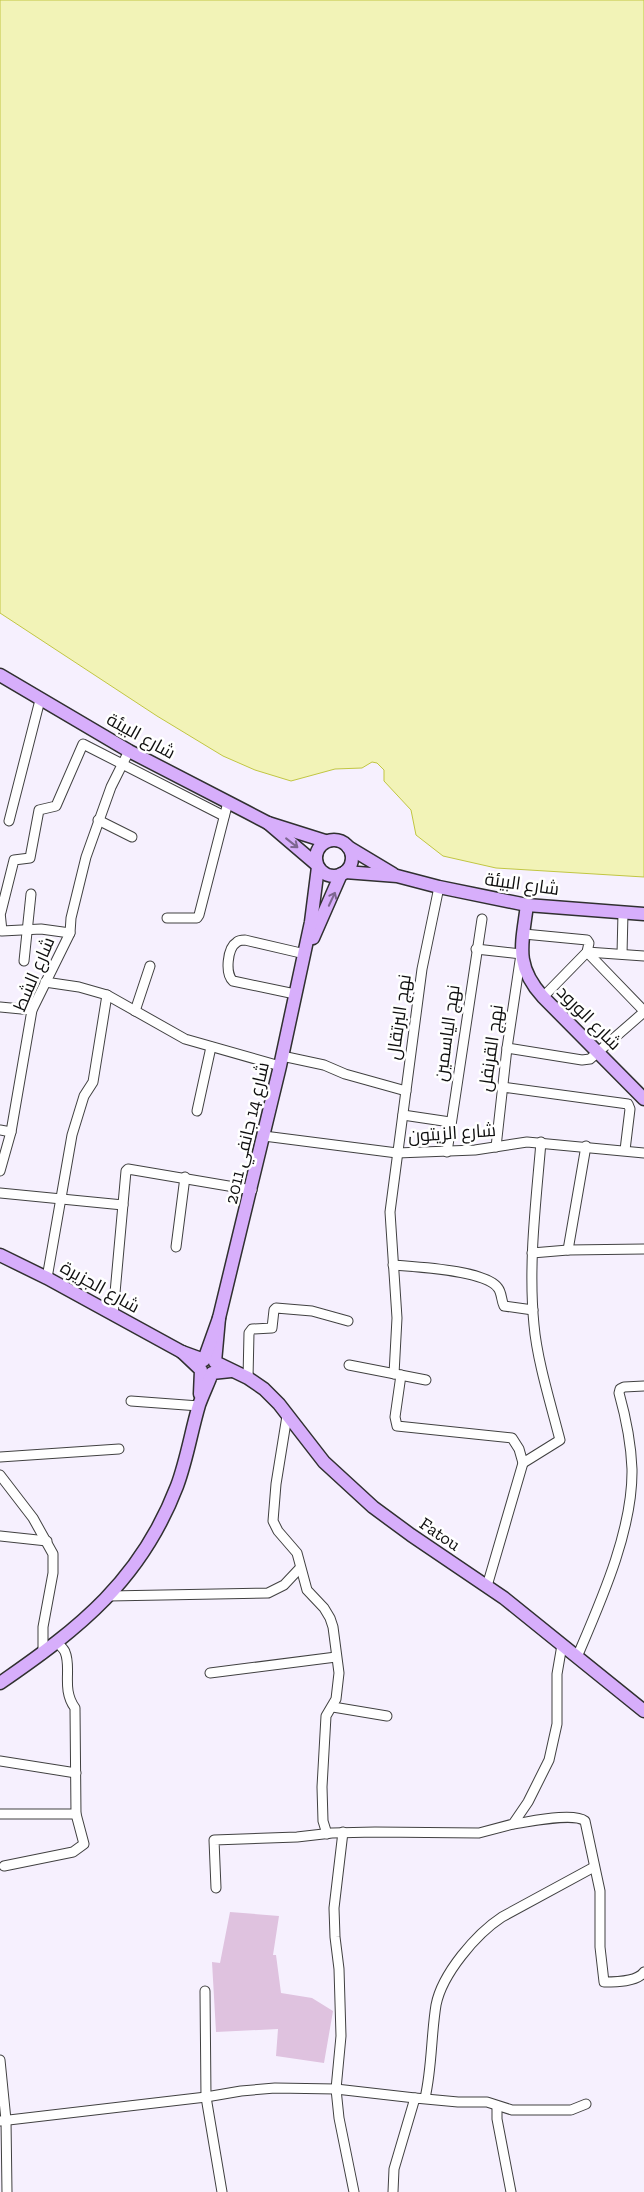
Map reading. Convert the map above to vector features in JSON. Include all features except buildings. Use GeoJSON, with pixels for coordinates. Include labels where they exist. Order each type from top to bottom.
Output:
{"type":"FeatureCollection","features":[{"type":"Feature","properties":{"kind":"main road","name":"شارع البيئة"},"geometry":{"type":"LineString","coordinates":[[0,675],[129,751],[268,823],[325,841]]}},
{"type":"Feature","properties":{"kind":"main road","name":"شارع البيئة"},"geometry":{"type":"LineString","coordinates":[[268,823],[317,865]]}},
{"type":"Feature","properties":{"kind":"main road"},"geometry":{"type":"LineString","coordinates":[[338,840],[348,847],[352,857],[351,863],[343,873],[331,876],[317,865],[315,859],[318,848],[325,841],[338,840]]}},
{"type":"Feature","properties":{"kind":"main road","name":"شارع البيئة"},"geometry":{"type":"LineString","coordinates":[[348,847],[397,876]]}},
{"type":"Feature","properties":{"kind":"main road","name":"شارع 14 جانفي 2011"},"geometry":{"type":"LineString","coordinates":[[0,1683],[58,1643],[85,1620],[130,1573],[162,1519],[182,1472],[252,1190],[305,954],[314,900],[317,865]]}},
{"type":"Feature","properties":{"kind":"main road","name":"شارع البيئة"},"geometry":{"type":"LineString","coordinates":[[343,873],[397,876],[439,887],[527,905],[644,914]]}},
{"type":"Feature","properties":{"kind":"main road","name":"شارع 14 جانفي 2011"},"geometry":{"type":"LineString","coordinates":[[305,954],[343,873]]}},
{"type":"Feature","properties":{"kind":"main road"},"geometry":{"type":"LineString","coordinates":[[521,954],[527,905]]}},
{"type":"Feature","properties":{"kind":"main road","name":"شارع الورود"},"geometry":{"type":"LineString","coordinates":[[521,954],[528,978],[543,997],[600,1052],[644,1099]]}},
{"type":"Feature","properties":{"kind":"main road","name":"شارع الجزيرة"},"geometry":{"type":"LineString","coordinates":[[0,1255],[47,1278],[208,1366]]}},
{"type":"Feature","properties":{"kind":"main road","name":"Fatou"},"geometry":{"type":"LineString","coordinates":[[208,1366],[231,1371],[248,1378],[271,1396],[324,1462],[373,1507],[487,1586],[644,1711]]}},
{"type":"Feature","properties":{"kind":"street"},"geometry":{"type":"LineString","coordinates":[[9,821],[40,700]]}},
{"type":"Feature","properties":{"kind":"street"},"geometry":{"type":"LineString","coordinates":[[70,933],[28,930],[1,931],[1,912],[14,860],[30,858],[38,813],[41,809],[56,806],[81,746],[86,744],[224,816]]}},
{"type":"Feature","properties":{"kind":"street","name":"شارع الشط"},"geometry":{"type":"LineString","coordinates":[[0,1171],[11,1132],[32,1010],[70,933],[71,918],[86,857],[98,820],[129,751]]}},
{"type":"Feature","properties":{"kind":"street"},"geometry":{"type":"LineString","coordinates":[[168,918],[192,920],[199,915],[228,802]]}},
{"type":"Feature","properties":{"kind":"street"},"geometry":{"type":"LineString","coordinates":[[98,820],[132,837]]}},
{"type":"Feature","properties":{"kind":"street","name":"نهج البرتقال"},"geometry":{"type":"LineString","coordinates":[[439,887],[422,969],[390,1212],[397,1318],[398,1375],[395,1417],[397,1426],[512,1438],[519,1449],[523,1463]]}},
{"type":"Feature","properties":{"kind":"street"},"geometry":{"type":"LineString","coordinates":[[24,961],[31,894]]}},
{"type":"Feature","properties":{"kind":"street"},"geometry":{"type":"LineString","coordinates":[[622,954],[623,913]]}},
{"type":"Feature","properties":{"kind":"street","name":"نهج الياسمين"},"geometry":{"type":"LineString","coordinates":[[447,1152],[476,949],[482,920]]}},
{"type":"Feature","properties":{"kind":"street"},"geometry":{"type":"LineString","coordinates":[[524,934],[587,940],[589,943],[587,952],[543,997]]}},
{"type":"Feature","properties":{"kind":"street"},"geometry":{"type":"LineString","coordinates":[[295,994],[233,981],[229,978],[228,972],[232,948],[237,942],[245,940],[305,954]]}},
{"type":"Feature","properties":{"kind":"street"},"geometry":{"type":"LineString","coordinates":[[476,949],[521,954]]}},
{"type":"Feature","properties":{"kind":"street"},"geometry":{"type":"LineString","coordinates":[[587,952],[644,956]]}},
{"type":"Feature","properties":{"kind":"street"},"geometry":{"type":"LineString","coordinates":[[507,1048],[582,1060],[590,1059],[600,1052],[642,1006],[587,952]]}},
{"type":"Feature","properties":{"kind":"street","name":"نهج القرنفل"},"geometry":{"type":"LineString","coordinates":[[496,1147],[507,1048],[521,954]]}},
{"type":"Feature","properties":{"kind":"street"},"geometry":{"type":"LineString","coordinates":[[135,1011],[150,966]]}},
{"type":"Feature","properties":{"kind":"street"},"geometry":{"type":"LineString","coordinates":[[45,982],[79,987],[107,995],[179,1037],[211,1048],[281,1061],[324,1065],[345,1074],[406,1091]]}},
{"type":"Feature","properties":{"kind":"street"},"geometry":{"type":"LineString","coordinates":[[47,1278],[72,1136],[84,1096],[93,1082],[107,995]]}},
{"type":"Feature","properties":{"kind":"street"},"geometry":{"type":"LineString","coordinates":[[0,1007],[32,1010]]}},
{"type":"Feature","properties":{"kind":"street"},"geometry":{"type":"LineString","coordinates":[[197,1111],[211,1048]]}},
{"type":"Feature","properties":{"kind":"street"},"geometry":{"type":"LineString","coordinates":[[502,1087],[628,1104],[630,1109],[624,1150]]}},
{"type":"Feature","properties":{"kind":"street"},"geometry":{"type":"LineString","coordinates":[[403,1115],[450,1122]]}},
{"type":"Feature","properties":{"kind":"street"},"geometry":{"type":"LineString","coordinates":[[0,1130],[11,1132]]}},
{"type":"Feature","properties":{"kind":"street","name":"شارع الزيتون"},"geometry":{"type":"LineString","coordinates":[[264,1136],[397,1153],[447,1152],[527,1142],[644,1152]]}},
{"type":"Feature","properties":{"kind":"street"},"geometry":{"type":"LineString","coordinates":[[487,1586],[523,1463],[560,1440],[536,1341],[533,1310],[532,1253],[541,1142]]}},
{"type":"Feature","properties":{"kind":"street"},"geometry":{"type":"LineString","coordinates":[[568,1250],[586,1146]]}},
{"type":"Feature","properties":{"kind":"street"},"geometry":{"type":"LineString","coordinates":[[113,1315],[125,1174],[128,1169],[185,1177],[252,1190]]}},
{"type":"Feature","properties":{"kind":"street"},"geometry":{"type":"LineString","coordinates":[[176,1247],[185,1177]]}},
{"type":"Feature","properties":{"kind":"street"},"geometry":{"type":"LineString","coordinates":[[0,1192],[123,1204]]}},
{"type":"Feature","properties":{"kind":"street"},"geometry":{"type":"LineString","coordinates":[[532,1253],[568,1250],[644,1250]]}},
{"type":"Feature","properties":{"kind":"street"},"geometry":{"type":"LineString","coordinates":[[393,1265],[448,1269],[476,1277],[496,1285],[500,1289],[504,1306],[533,1310]]}},
{"type":"Feature","properties":{"kind":"street"},"geometry":{"type":"LineString","coordinates":[[248,1378],[249,1333],[252,1329],[272,1328],[276,1308],[312,1311],[348,1321]]}},
{"type":"Feature","properties":{"kind":"street"},"geometry":{"type":"LineString","coordinates":[[349,1365],[426,1380]]}},
{"type":"Feature","properties":{"kind":"street"},"geometry":{"type":"LineString","coordinates":[[577,1657],[600,1602],[615,1559],[630,1494],[632,1470],[630,1443],[619,1394],[620,1389],[644,1386]]}},
{"type":"Feature","properties":{"kind":"street"},"geometry":{"type":"LineString","coordinates":[[131,1401],[199,1406]]}},
{"type":"Feature","properties":{"kind":"street"},"geometry":{"type":"LineString","coordinates":[[288,1416],[276,1484],[273,1521],[278,1531],[293,1547],[307,1590],[324,1608],[330,1618],[333,1627],[336,1657],[338,1689],[333,1707],[326,1716],[322,1787],[323,1821],[327,1834]]}},
{"type":"Feature","properties":{"kind":"street"},"geometry":{"type":"LineString","coordinates":[[0,1457],[119,1449]]}},
{"type":"Feature","properties":{"kind":"street"},"geometry":{"type":"LineString","coordinates":[[0,1475],[33,1518],[47,1541],[54,1561],[43,1627],[42,1654]]}},
{"type":"Feature","properties":{"kind":"street"},"geometry":{"type":"LineString","coordinates":[[0,1536],[47,1541]]}},
{"type":"Feature","properties":{"kind":"street"},"geometry":{"type":"LineString","coordinates":[[109,1596],[268,1593],[284,1585],[300,1568]]}},
{"type":"Feature","properties":{"kind":"street"},"geometry":{"type":"LineString","coordinates":[[4,1866],[73,1852],[84,1844],[76,1814],[75,1708],[71,1703],[67,1686],[66,1653],[58,1643]]}},
{"type":"Feature","properties":{"kind":"street"},"geometry":{"type":"LineString","coordinates":[[513,1824],[528,1802],[549,1760],[557,1724],[557,1674],[562,1646]]}},
{"type":"Feature","properties":{"kind":"street"},"geometry":{"type":"LineString","coordinates":[[210,1673],[336,1657]]}},
{"type":"Feature","properties":{"kind":"street"},"geometry":{"type":"LineString","coordinates":[[333,1707],[387,1716]]}},
{"type":"Feature","properties":{"kind":"street"},"geometry":{"type":"LineString","coordinates":[[0,1760],[76,1773]]}},
{"type":"Feature","properties":{"kind":"street"},"geometry":{"type":"LineString","coordinates":[[528,1802],[533,1816],[541,1821]]}},
{"type":"Feature","properties":{"kind":"street"},"geometry":{"type":"LineString","coordinates":[[0,1814],[76,1814]]}},
{"type":"Feature","properties":{"kind":"street"},"geometry":{"type":"LineString","coordinates":[[216,1888],[214,1840],[297,1837],[343,1832],[479,1833],[513,1824],[577,1817],[585,1821],[602,1903],[600,1947],[604,1982],[625,1980],[642,1975],[644,1972]]}},
{"type":"Feature","properties":{"kind":"street"},"geometry":{"type":"LineString","coordinates":[[343,1832],[334,1908],[339,1969],[341,2036],[336,2089],[339,2118],[354,2182],[354,2192]]}},
{"type":"Feature","properties":{"kind":"street"},"geometry":{"type":"LineString","coordinates":[[425,2098],[436,2003],[463,1953],[487,1928],[502,1916],[594,1867]]}},
{"type":"Feature","properties":{"kind":"street"},"geometry":{"type":"LineString","coordinates":[[205,1991],[206,2097],[222,2192]]}},
{"type":"Feature","properties":{"kind":"street"},"geometry":{"type":"LineString","coordinates":[[0,2060],[7,2192]]}},
{"type":"Feature","properties":{"kind":"street"},"geometry":{"type":"LineString","coordinates":[[3,2120],[267,2089],[336,2089],[458,2102],[487,2102],[512,2110],[571,2110],[586,2104]]}},
{"type":"Feature","properties":{"kind":"street"},"geometry":{"type":"LineString","coordinates":[[393,2192],[394,2169],[415,2098]]}},
{"type":"Feature","properties":{"kind":"street"},"geometry":{"type":"LineString","coordinates":[[497,2106],[497,2119],[511,2192]]}},
{"type":"Feature","properties":{"kind":"shaded area"},"geometry":{"type":"Polygon","coordinates":[[[0,0],[644,0],[644,877],[496,868],[443,856],[416,835],[411,810],[384,781],[384,770],[377,763],[372,762],[362,768],[335,769],[291,781],[255,770],[223,756],[157,716],[0,613],[0,0]]]}},
{"type":"Feature","properties":{"kind":"shaded area"},"geometry":{"type":"Polygon","coordinates":[[[230,1912],[279,1916],[273,1955],[276,1955],[281,1993],[312,1998],[333,2011],[324,2063],[276,2056],[278,2029],[216,2032],[212,1962],[220,1963],[230,1912]]]}}]}
